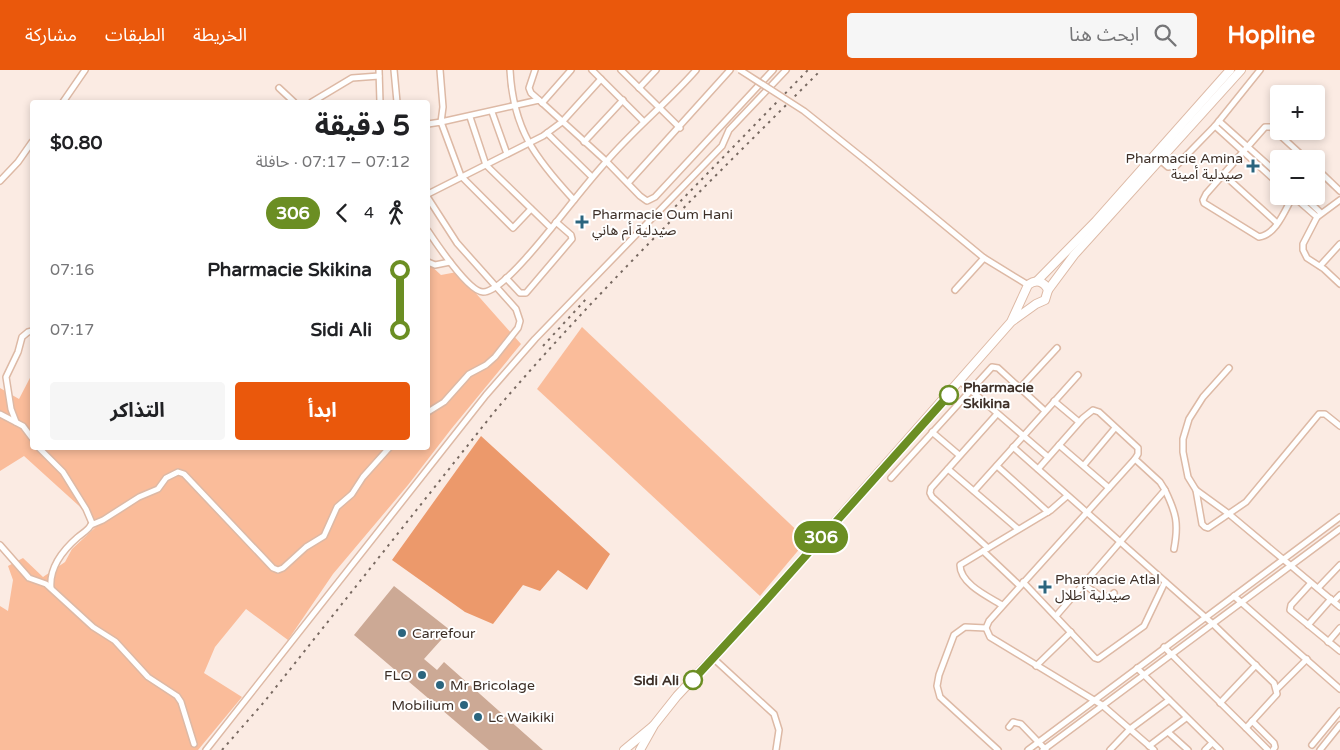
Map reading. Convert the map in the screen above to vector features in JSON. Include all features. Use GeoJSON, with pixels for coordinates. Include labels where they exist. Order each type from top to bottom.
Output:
{"type":"FeatureCollection","features":[{"type":"Feature","properties":{"kind":"main road"},"geometry":{"type":"LineString","coordinates":[[1012,322],[1028,285],[1037,281],[1096,221],[1230,70]]}},
{"type":"Feature","properties":{"kind":"main road"},"geometry":{"type":"LineString","coordinates":[[642,749],[654,725],[677,696],[1012,322],[1036,304],[1045,300],[1048,290],[1074,255],[1241,70]]}},
{"type":"Feature","properties":{"kind":"main road"},"geometry":{"type":"LineString","coordinates":[[1037,281],[1042,282],[1048,290]]}},
{"type":"Feature","properties":{"kind":"main road"},"geometry":{"type":"LineString","coordinates":[[1025,294],[1031,302],[1036,304]]}},
{"type":"Feature","properties":{"kind":"main road"},"geometry":{"type":"LineString","coordinates":[[624,750],[654,725]]}},
{"type":"Feature","properties":{"kind":"main road"},"geometry":{"type":"LineString","coordinates":[[634,740],[639,741],[642,749]]}},
{"type":"Feature","properties":{"kind":"street"},"geometry":{"type":"LineString","coordinates":[[64,100],[85,70]]}},
{"type":"Feature","properties":{"kind":"street"},"geometry":{"type":"LineString","coordinates":[[394,70],[397,100]]}},
{"type":"Feature","properties":{"kind":"street"},"geometry":{"type":"LineString","coordinates":[[440,70],[443,107],[441,122],[461,176],[513,228],[530,209]]}},
{"type":"Feature","properties":{"kind":"street"},"geometry":{"type":"LineString","coordinates":[[510,70],[514,107],[528,144],[553,177],[574,200]]}},
{"type":"Feature","properties":{"kind":"street"},"geometry":{"type":"LineString","coordinates":[[535,70],[529,88],[531,93],[606,161],[644,200],[653,199],[773,70]]}},
{"type":"Feature","properties":{"kind":"street"},"geometry":{"type":"LineString","coordinates":[[430,124],[540,102],[571,70]]}},
{"type":"Feature","properties":{"kind":"street"},"geometry":{"type":"LineString","coordinates":[[592,70],[644,122]]}},
{"type":"Feature","properties":{"kind":"street"},"geometry":{"type":"LineString","coordinates":[[622,70],[680,128]]}},
{"type":"Feature","properties":{"kind":"street"},"geometry":{"type":"LineString","coordinates":[[639,88],[656,70]]}},
{"type":"Feature","properties":{"kind":"street"},"geometry":{"type":"LineString","coordinates":[[430,234],[450,262],[479,292],[488,291],[495,287],[528,256],[606,161],[696,70]]}},
{"type":"Feature","properties":{"kind":"street"},"geometry":{"type":"LineString","coordinates":[[628,183],[680,128],[730,70]]}},
{"type":"Feature","properties":{"kind":"street"},"geometry":{"type":"LineString","coordinates":[[740,70],[804,111],[984,258],[1028,285]]}},
{"type":"Feature","properties":{"kind":"street"},"geometry":{"type":"LineString","coordinates":[[206,750],[486,394],[536,339],[722,146],[729,130],[786,70]]}},
{"type":"Feature","properties":{"kind":"street"},"geometry":{"type":"LineString","coordinates":[[1159,159],[1168,167],[1174,167],[1217,123],[1260,70]]}},
{"type":"Feature","properties":{"kind":"street"},"geometry":{"type":"LineString","coordinates":[[315,100],[352,78],[379,73],[380,100]]}},
{"type":"Feature","properties":{"kind":"street"},"geometry":{"type":"LineString","coordinates":[[430,193],[547,133],[562,122],[602,79]]}},
{"type":"Feature","properties":{"kind":"street"},"geometry":{"type":"LineString","coordinates":[[279,88],[292,100]]}},
{"type":"Feature","properties":{"kind":"street"},"geometry":{"type":"LineString","coordinates":[[584,142],[623,100]]}},
{"type":"Feature","properties":{"kind":"street"},"geometry":{"type":"LineString","coordinates":[[492,112],[507,154]]}},
{"type":"Feature","properties":{"kind":"street"},"geometry":{"type":"LineString","coordinates":[[470,117],[486,165],[551,228]]}},
{"type":"Feature","properties":{"kind":"street"},"geometry":{"type":"LineString","coordinates":[[1217,123],[1270,175]]}},
{"type":"Feature","properties":{"kind":"street"},"geometry":{"type":"LineString","coordinates":[[1288,205],[1277,223],[1268,234],[1262,237],[1256,236],[1204,203],[1204,196],[1263,128],[1269,126],[1296,150]]}},
{"type":"Feature","properties":{"kind":"street"},"geometry":{"type":"LineString","coordinates":[[547,133],[592,177]]}},
{"type":"Feature","properties":{"kind":"street"},"geometry":{"type":"LineString","coordinates":[[0,180],[18,162],[30,145]]}},
{"type":"Feature","properties":{"kind":"street"},"geometry":{"type":"LineString","coordinates":[[1245,149],[1270,168]]}},
{"type":"Feature","properties":{"kind":"street"},"geometry":{"type":"LineString","coordinates":[[1223,174],[1277,223]]}},
{"type":"Feature","properties":{"kind":"street"},"geometry":{"type":"LineString","coordinates":[[1325,176],[1340,190]]}},
{"type":"Feature","properties":{"kind":"street"},"geometry":{"type":"LineString","coordinates":[[1340,200],[1319,215],[1303,244],[1303,250],[1307,258],[1320,266],[1340,284]]}},
{"type":"Feature","properties":{"kind":"street"},"geometry":{"type":"LineString","coordinates":[[430,201],[457,243],[519,315],[520,321],[518,328],[490,361],[469,374],[449,398],[430,411]]}},
{"type":"Feature","properties":{"kind":"street"},"geometry":{"type":"LineString","coordinates":[[1305,205],[1319,215]]}},
{"type":"Feature","properties":{"kind":"street"},"geometry":{"type":"LineString","coordinates":[[1310,205],[1319,215]]}},
{"type":"Feature","properties":{"kind":"street"},"geometry":{"type":"LineString","coordinates":[[506,278],[520,292],[526,292],[572,239],[556,222]]}},
{"type":"Feature","properties":{"kind":"street"},"geometry":{"type":"LineString","coordinates":[[1320,266],[1340,244]]}},
{"type":"Feature","properties":{"kind":"street"},"geometry":{"type":"LineString","coordinates":[[955,290],[984,258]]}},
{"type":"Feature","properties":{"kind":"street"},"geometry":{"type":"LineString","coordinates":[[430,263],[435,265],[450,262]]}},
{"type":"Feature","properties":{"kind":"street"},"geometry":{"type":"LineString","coordinates":[[16,422],[9,401],[6,377],[18,352],[22,337],[30,332]]}},
{"type":"Feature","properties":{"kind":"street"},"geometry":{"type":"LineString","coordinates":[[1020,388],[1057,348]]}},
{"type":"Feature","properties":{"kind":"street"},"geometry":{"type":"LineString","coordinates":[[891,478],[970,390],[994,367],[998,368],[1045,411]]}},
{"type":"Feature","properties":{"kind":"street"},"geometry":{"type":"LineString","coordinates":[[1229,368],[1203,397],[1189,419],[1183,439],[1184,461],[1188,477],[1196,490],[1202,524],[1205,527],[1208,528],[1246,502],[1319,414],[1325,414],[1340,426]]}},
{"type":"Feature","properties":{"kind":"street"},"geometry":{"type":"LineString","coordinates":[[974,491],[1078,375]]}},
{"type":"Feature","properties":{"kind":"street"},"geometry":{"type":"LineString","coordinates":[[960,381],[1048,457]]}},
{"type":"Feature","properties":{"kind":"street"},"geometry":{"type":"LineString","coordinates":[[9,401],[2,415],[27,429],[30,434]]}},
{"type":"Feature","properties":{"kind":"street"},"geometry":{"type":"LineString","coordinates":[[1054,401],[1079,422]]}},
{"type":"Feature","properties":{"kind":"street"},"geometry":{"type":"LineString","coordinates":[[1038,469],[1090,411],[1095,410],[1137,446],[1138,454],[1135,459],[1002,605],[988,621],[986,628],[990,637],[1102,705],[1154,750]]}},
{"type":"Feature","properties":{"kind":"street"},"geometry":{"type":"LineString","coordinates":[[996,414],[931,488],[930,495],[1056,616],[1095,658],[1102,657],[1144,626],[1165,582]]}},
{"type":"Feature","properties":{"kind":"street"},"geometry":{"type":"LineString","coordinates":[[1084,466],[1116,428]]}},
{"type":"Feature","properties":{"kind":"street"},"geometry":{"type":"LineString","coordinates":[[917,429],[927,438]]}},
{"type":"Feature","properties":{"kind":"street"},"geometry":{"type":"LineString","coordinates":[[932,432],[959,455]]}},
{"type":"Feature","properties":{"kind":"street"},"geometry":{"type":"LineString","coordinates":[[1059,445],[1108,488]]}},
{"type":"Feature","properties":{"kind":"street"},"geometry":{"type":"LineString","coordinates":[[1013,447],[1213,624],[1274,683],[1277,694],[1246,728]]}},
{"type":"Feature","properties":{"kind":"street"},"geometry":{"type":"LineString","coordinates":[[41,450],[63,472],[86,509],[92,525]]}},
{"type":"Feature","properties":{"kind":"street"},"geometry":{"type":"LineString","coordinates":[[51,588],[50,575],[71,543],[92,525],[139,497],[158,489],[166,478],[178,472],[184,474],[273,568],[278,570],[324,536],[338,507],[352,494],[363,477],[387,450]]}},
{"type":"Feature","properties":{"kind":"street"},"geometry":{"type":"LineString","coordinates":[[1135,459],[1160,482],[1177,516],[1177,533],[1174,549]]}},
{"type":"Feature","properties":{"kind":"street"},"geometry":{"type":"LineString","coordinates":[[997,466],[1048,512]]}},
{"type":"Feature","properties":{"kind":"street"},"geometry":{"type":"LineString","coordinates":[[948,468],[1018,529]]}},
{"type":"Feature","properties":{"kind":"street"},"geometry":{"type":"LineString","coordinates":[[1056,616],[1165,490]]}},
{"type":"Feature","properties":{"kind":"street"},"geometry":{"type":"LineString","coordinates":[[1196,490],[1229,514],[1340,606]]}},
{"type":"Feature","properties":{"kind":"street"},"geometry":{"type":"LineString","coordinates":[[1002,605],[970,584],[959,568],[960,564],[1048,512],[1067,496]]}},
{"type":"Feature","properties":{"kind":"street"},"geometry":{"type":"LineString","coordinates":[[1028,750],[1340,517]]}},
{"type":"Feature","properties":{"kind":"street"},"geometry":{"type":"LineString","coordinates":[[1009,727],[1013,722],[1018,723],[1045,750],[1143,674],[1213,624],[1290,565],[1339,532],[1330,525]]}},
{"type":"Feature","properties":{"kind":"street"},"geometry":{"type":"LineString","coordinates":[[0,545],[29,578],[41,581],[51,588],[93,627],[115,641],[148,677],[177,696],[181,702],[194,744]]}},
{"type":"Feature","properties":{"kind":"street"},"geometry":{"type":"LineString","coordinates":[[1318,588],[1340,565]]}},
{"type":"Feature","properties":{"kind":"street"},"geometry":{"type":"LineString","coordinates":[[1311,583],[1290,608],[1292,612],[1340,651]]}},
{"type":"Feature","properties":{"kind":"street"},"geometry":{"type":"LineString","coordinates":[[1082,584],[1102,597],[1106,598],[1114,593]]}},
{"type":"Feature","properties":{"kind":"street"},"geometry":{"type":"LineString","coordinates":[[1308,625],[1332,600],[1340,595]]}},
{"type":"Feature","properties":{"kind":"street"},"geometry":{"type":"LineString","coordinates":[[1234,596],[1340,689]]}},
{"type":"Feature","properties":{"kind":"street"},"geometry":{"type":"LineString","coordinates":[[986,628],[968,626],[957,631],[950,642],[937,686],[940,696],[998,750]]}},
{"type":"Feature","properties":{"kind":"street"},"geometry":{"type":"LineString","coordinates":[[1328,642],[1340,628]]}},
{"type":"Feature","properties":{"kind":"street"},"geometry":{"type":"LineString","coordinates":[[1036,666],[1071,632]]}},
{"type":"Feature","properties":{"kind":"street"},"geometry":{"type":"LineString","coordinates":[[1164,648],[1268,750]]}},
{"type":"Feature","properties":{"kind":"street"},"geometry":{"type":"LineString","coordinates":[[713,658],[774,714],[779,730],[776,750]]}},
{"type":"Feature","properties":{"kind":"street"},"geometry":{"type":"LineString","coordinates":[[1277,689],[1307,659]]}},
{"type":"Feature","properties":{"kind":"street"},"geometry":{"type":"LineString","coordinates":[[1220,703],[1256,665]]}},
{"type":"Feature","properties":{"kind":"street"},"geometry":{"type":"LineString","coordinates":[[1137,668],[1220,750]]}},
{"type":"Feature","properties":{"kind":"street"},"geometry":{"type":"LineString","coordinates":[[1110,750],[1130,729],[1169,700]]}},
{"type":"Feature","properties":{"kind":"street"},"geometry":{"type":"LineString","coordinates":[[1312,745],[1340,711]]}},
{"type":"Feature","properties":{"kind":"street"},"geometry":{"type":"LineString","coordinates":[[1149,746],[1186,718]]}},
{"type":"Feature","properties":{"kind":"street"},"geometry":{"type":"LineString","coordinates":[[1252,721],[1274,743],[1275,747],[1273,750]]}},
{"type":"Feature","properties":{"kind":"street"},"geometry":{"type":"LineString","coordinates":[[1320,750],[1340,725]]}},
{"type":"Feature","properties":{"kind":"street"},"geometry":{"type":"LineString","coordinates":[[1326,728],[1333,734]]}},
{"type":"Feature","properties":{"kind":"street"},"geometry":{"type":"LineString","coordinates":[[1168,732],[1188,750]]}},
{"type":"Feature","properties":{"kind":"street"},"geometry":{"type":"LineString","coordinates":[[1205,750],[1212,743]]}},
{"type":"Feature","properties":{"kind":"shaded area"},"geometry":{"type":"Polygon","coordinates":[[[430,265],[441,275],[457,272],[521,344],[408,485],[333,574],[288,640],[246,609],[215,647],[204,673],[242,697],[198,750],[0,750],[0,606],[8,611],[13,580],[8,566],[23,558],[43,577],[65,562],[72,549],[99,524],[24,456],[0,471],[0,388],[19,399],[30,378],[30,450],[430,450],[430,265]]]}},
{"type":"Feature","properties":{"kind":"shaded area"},"geometry":{"type":"Polygon","coordinates":[[[582,327],[807,540],[760,596],[537,389],[582,327]]]}},
{"type":"Feature","properties":{"kind":"shaded area"},"geometry":{"type":"Polygon","coordinates":[[[481,436],[610,554],[587,590],[558,570],[540,591],[523,585],[493,624],[465,612],[392,560],[481,436]]]}},
{"type":"Feature","properties":{"kind":"building"},"geometry":{"type":"Polygon","coordinates":[[[394,586],[450,630],[424,659],[437,670],[444,662],[543,750],[489,750],[354,635],[394,586]]]}},
{"type":"Feature","properties":{"kind":"railway"},"geometry":{"type":"LineString","coordinates":[[670,212],[808,70]]}},
{"type":"Feature","properties":{"kind":"railway"},"geometry":{"type":"LineString","coordinates":[[222,750],[265,701],[495,411],[534,366],[614,280],[821,70]]}},
{"type":"Feature","properties":{"kind":"railway"},"geometry":{"type":"LineString","coordinates":[[543,346],[587,298]]}},
{"type":"Feature","properties":{"kind":"bus line","name":"306"},"geometry":{"type":"LineString","coordinates":[[693,680],[949,395]]}},
{"type":"Feature","properties":{"kind":"place","name":"Pharmacie Amina صيدلية أمينة"},"geometry":{"type":"Point","coordinates":[1253,166]}},
{"type":"Feature","properties":{"kind":"place","name":"Pharmacie Oum Hani صيدلية أم هاني"},"geometry":{"type":"Point","coordinates":[582,222]}},
{"type":"Feature","properties":{"kind":"place","name":"Pharmacie Skikina"},"geometry":{"type":"Point","coordinates":[949,395]}},
{"type":"Feature","properties":{"kind":"place","name":"Pharmacie Atlal صيدلية أطلال"},"geometry":{"type":"Point","coordinates":[1045,587]}},
{"type":"Feature","properties":{"kind":"place","name":"Carrefour"},"geometry":{"type":"Point","coordinates":[402,633]}},
{"type":"Feature","properties":{"kind":"place","name":"FLO"},"geometry":{"type":"Point","coordinates":[422,675]}},
{"type":"Feature","properties":{"kind":"place","name":"Sidi Ali"},"geometry":{"type":"Point","coordinates":[693,680]}},
{"type":"Feature","properties":{"kind":"place","name":"Mr Bricolage"},"geometry":{"type":"Point","coordinates":[440,685]}},
{"type":"Feature","properties":{"kind":"place","name":"Mobilium"},"geometry":{"type":"Point","coordinates":[464,705]}},
{"type":"Feature","properties":{"kind":"place","name":"Lc Waikiki"},"geometry":{"type":"Point","coordinates":[478,717]}}]}
